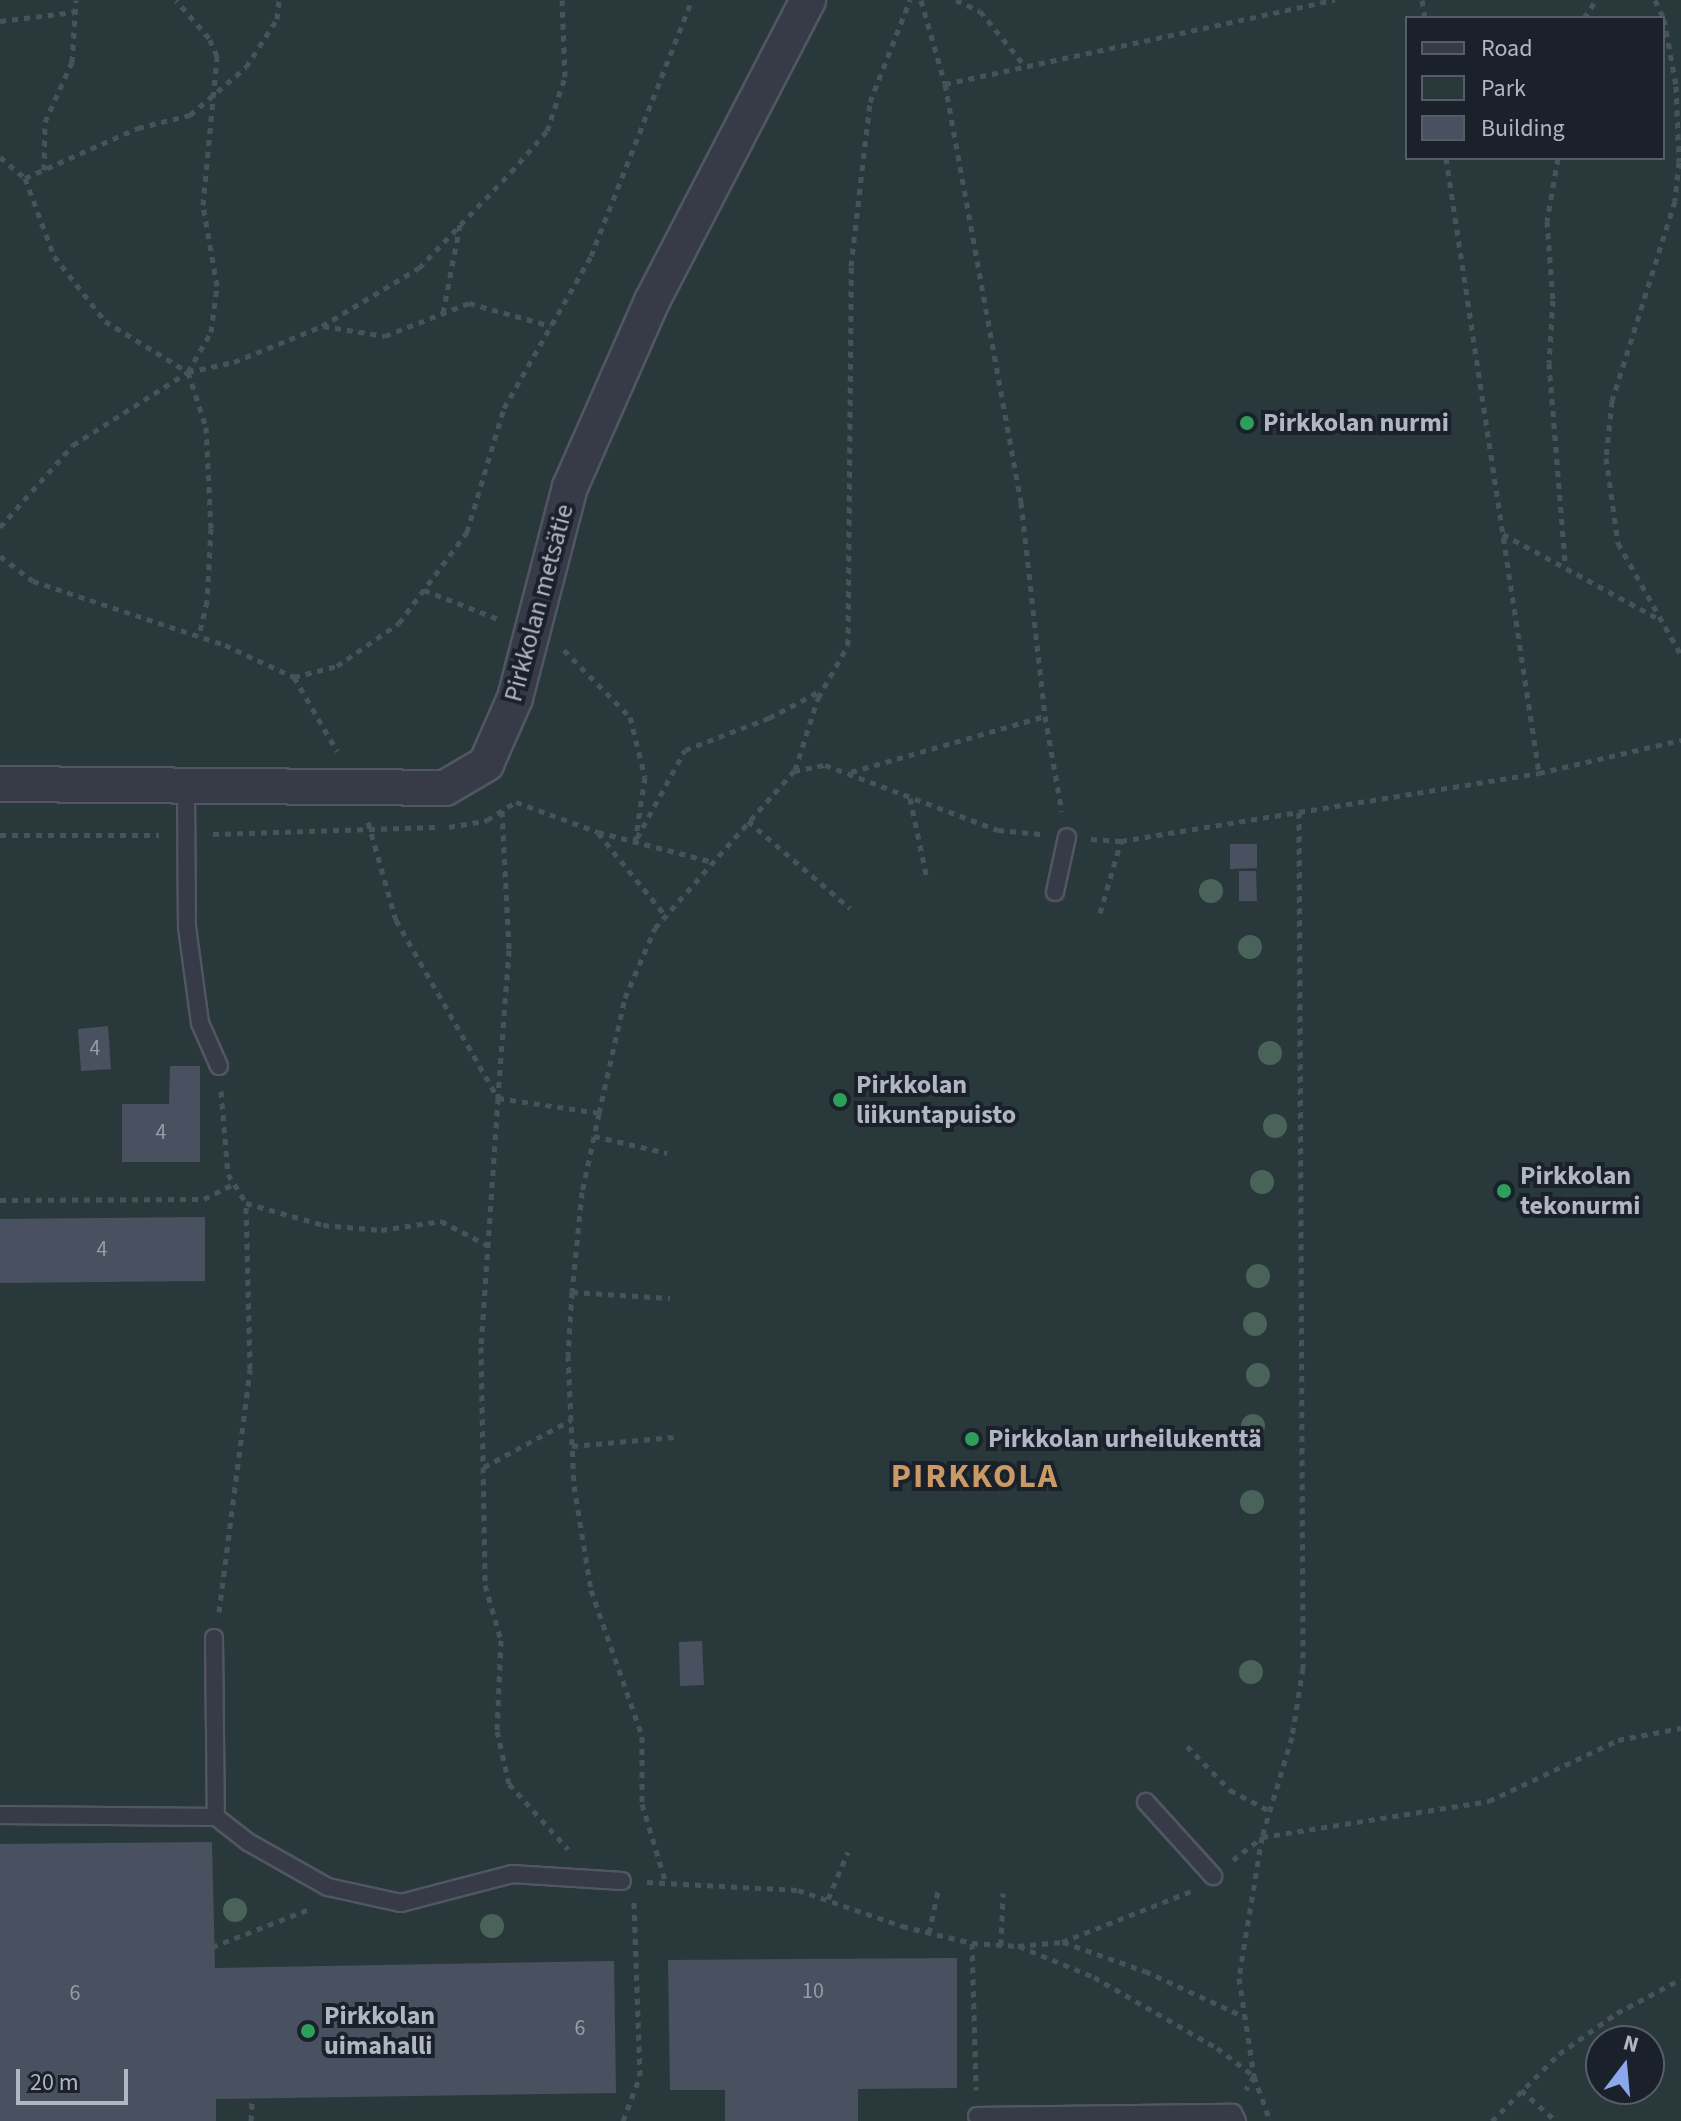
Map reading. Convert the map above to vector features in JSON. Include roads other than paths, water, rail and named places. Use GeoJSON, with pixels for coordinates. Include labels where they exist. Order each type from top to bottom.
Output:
{"type":"FeatureCollection","features":[{"type":"Feature","properties":{"kind":"street","name":"Pirkkolan metsätie"},"geometry":{"type":"LineString","coordinates":[[0,784],[186,789],[445,788],[486,764],[515,698],[576,473],[652,301],[808,0]]}},
{"type":"Feature","properties":{"kind":"lane"},"geometry":{"type":"LineString","coordinates":[[186,789],[187,927],[200,1023],[219,1066]]}},
{"type":"Feature","properties":{"kind":"lane"},"geometry":{"type":"LineString","coordinates":[[1055,892],[1067,837]]}},
{"type":"Feature","properties":{"kind":"lane"},"geometry":{"type":"LineString","coordinates":[[214,1638],[216,1817]]}},
{"type":"Feature","properties":{"kind":"lane"},"geometry":{"type":"LineString","coordinates":[[1146,1802],[1213,1876]]}},
{"type":"Feature","properties":{"kind":"lane"},"geometry":{"type":"LineString","coordinates":[[0,1815],[216,1817],[248,1842],[328,1887],[359,1897],[401,1903],[512,1874],[622,1881]]}},
{"type":"Feature","properties":{"kind":"lane"},"geometry":{"type":"LineString","coordinates":[[977,2116],[1233,2113],[1237,2121]]}},
{"type":"Feature","properties":{"kind":"place","name":"Pirkkolan nurmi"},"geometry":{"type":"Point","coordinates":[1247,423]}},
{"type":"Feature","properties":{"kind":"place","name":"Pirkkolan liikuntapuisto"},"geometry":{"type":"Point","coordinates":[840,1100]}},
{"type":"Feature","properties":{"kind":"place","name":"Pirkkolan tekonurmi"},"geometry":{"type":"Point","coordinates":[1504,1191]}},
{"type":"Feature","properties":{"kind":"place","name":"Pirkkolan urheilukenttä"},"geometry":{"type":"Point","coordinates":[972,1439]}},
{"type":"Feature","properties":{"kind":"place","name":"Pirkkolan uimahalli"},"geometry":{"type":"Point","coordinates":[308,2031]}},
{"type":"Feature","properties":{"kind":"district","name":"PIRKKOLA"},"geometry":{"type":"Point","coordinates":[975,1477]}}]}
